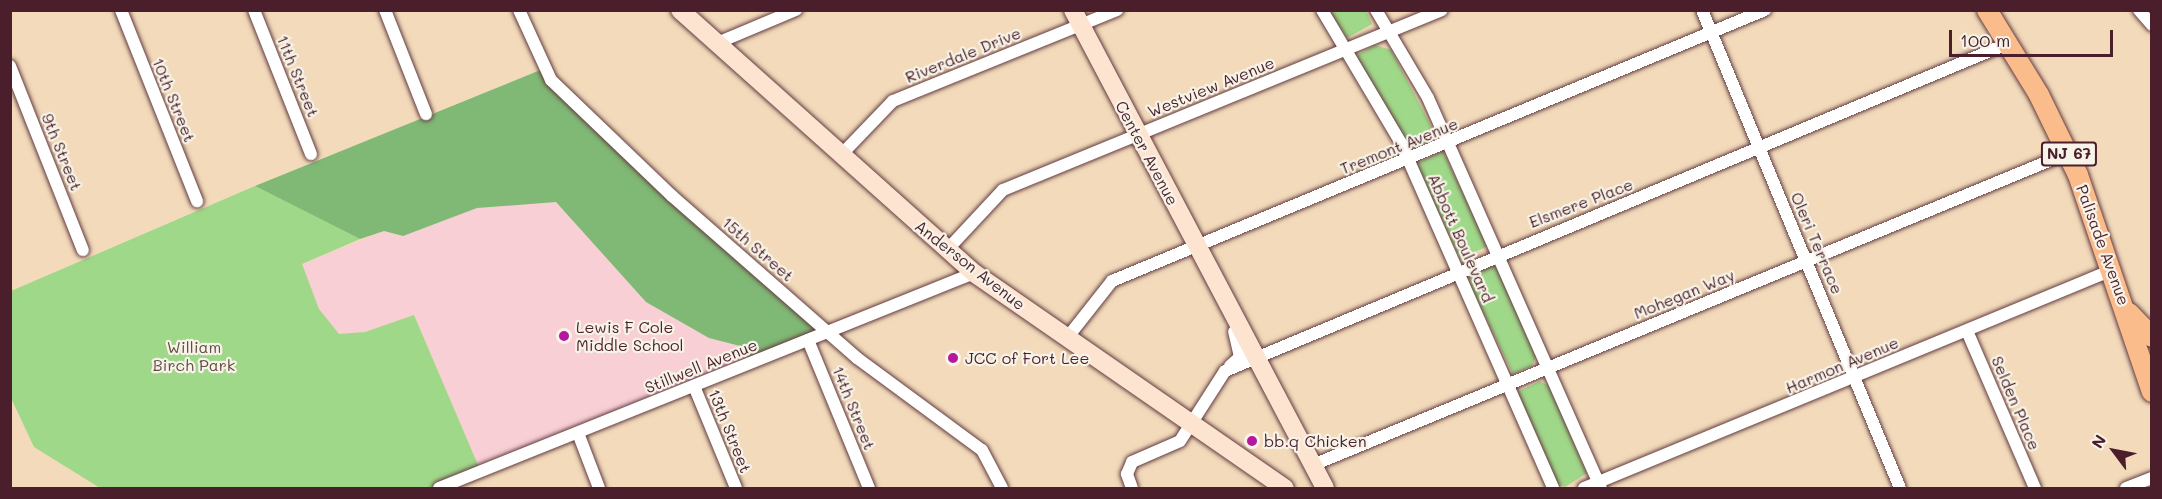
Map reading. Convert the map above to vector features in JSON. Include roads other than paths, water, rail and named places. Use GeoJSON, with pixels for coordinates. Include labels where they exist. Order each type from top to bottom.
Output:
{"type":"FeatureCollection","features":[{"type":"Feature","properties":{"kind":"main road","name":"Anderson Avenue"},"geometry":{"type":"LineString","coordinates":[[680,10],[840,156],[975,273],[1191,425],[1267,482],[1285,489]]}},
{"type":"Feature","properties":{"kind":"main road","name":"Palisade Avenue"},"geometry":{"type":"LineString","coordinates":[[1987,10],[2009,43],[2068,153],[2126,309],[2151,392]]}},
{"type":"Feature","properties":{"kind":"main road","name":"Center Avenue"},"geometry":{"type":"LineString","coordinates":[[1076,18],[1221,296],[1258,357],[1325,489]]}},
{"type":"Feature","properties":{"kind":"main road"},"geometry":{"type":"LineString","coordinates":[[2126,309],[2151,337]]}},
{"type":"Feature","properties":{"kind":"street","name":"10th Street"},"geometry":{"type":"LineString","coordinates":[[121,10],[197,201]]}},
{"type":"Feature","properties":{"kind":"street","name":"11th Street"},"geometry":{"type":"LineString","coordinates":[[254,10],[311,154]]}},
{"type":"Feature","properties":{"kind":"street"},"geometry":{"type":"LineString","coordinates":[[386,10],[426,114]]}},
{"type":"Feature","properties":{"kind":"street","name":"15th Street"},"geometry":{"type":"LineString","coordinates":[[519,10],[551,80],[672,196],[828,332],[981,450],[1002,489]]}},
{"type":"Feature","properties":{"kind":"street"},"geometry":{"type":"LineString","coordinates":[[715,44],[796,10]]}},
{"type":"Feature","properties":{"kind":"street","name":"Riverdale Drive"},"geometry":{"type":"LineString","coordinates":[[840,156],[893,101],[1076,18],[1117,10]]}},
{"type":"Feature","properties":{"kind":"street","name":"Abbott Boulevard"},"geometry":{"type":"LineString","coordinates":[[1322,10],[1408,160],[1553,489]]}},
{"type":"Feature","properties":{"kind":"street","name":"Abbott Boulevard"},"geometry":{"type":"LineString","coordinates":[[1376,10],[1449,143],[1600,486]]}},
{"type":"Feature","properties":{"kind":"street","name":"Westview Avenue"},"geometry":{"type":"LineString","coordinates":[[947,250],[1003,190],[1441,10]]}},
{"type":"Feature","properties":{"kind":"street","name":"Oleri Terrace"},"geometry":{"type":"LineString","coordinates":[[1702,10],[1900,489]]}},
{"type":"Feature","properties":{"kind":"street","name":"Tremont Avenue"},"geometry":{"type":"LineString","coordinates":[[1067,338],[1112,281],[1765,10]]}},
{"type":"Feature","properties":{"kind":"street"},"geometry":{"type":"LineString","coordinates":[[2139,10],[2151,25]]}},
{"type":"Feature","properties":{"kind":"street","name":"Elsmere Place"},"geometry":{"type":"LineString","coordinates":[[1225,371],[1497,253],[1760,150],[2009,43]]}},
{"type":"Feature","properties":{"kind":"street","name":"9th Street"},"geometry":{"type":"LineString","coordinates":[[10,66],[83,250]]}},
{"type":"Feature","properties":{"kind":"street","name":"Mohegan Way"},"geometry":{"type":"LineString","coordinates":[[1313,465],[2068,153]]}},
{"type":"Feature","properties":{"kind":"street","name":"Harmon Avenue"},"geometry":{"type":"LineString","coordinates":[[1584,489],[1600,486],[2112,270]]}},
{"type":"Feature","properties":{"kind":"street","name":"Stillwell Avenue"},"geometry":{"type":"LineString","coordinates":[[439,489],[464,484],[578,433],[975,273]]}},
{"type":"Feature","properties":{"kind":"street","name":"Center Avenue"},"geometry":{"type":"LineString","coordinates":[[1221,296],[1241,348],[1225,371]]}},
{"type":"Feature","properties":{"kind":"street","name":"Selden Place"},"geometry":{"type":"LineString","coordinates":[[1967,331],[2035,489]]}},
{"type":"Feature","properties":{"kind":"street","name":"14th Street"},"geometry":{"type":"LineString","coordinates":[[808,340],[869,489]]}},
{"type":"Feature","properties":{"kind":"street"},"geometry":{"type":"LineString","coordinates":[[1132,489],[1126,474],[1132,462],[1180,441],[1225,371]]}},
{"type":"Feature","properties":{"kind":"street","name":"13th Street"},"geometry":{"type":"LineString","coordinates":[[694,386],[736,489]]}},
{"type":"Feature","properties":{"kind":"street"},"geometry":{"type":"LineString","coordinates":[[578,433],[599,489]]}},
{"type":"Feature","properties":{"kind":"street"},"geometry":{"type":"LineString","coordinates":[[2126,489],[2151,478]]}},
{"type":"Feature","properties":{"kind":"place","name":"Lewis F Cole Middle School"},"geometry":{"type":"Point","coordinates":[564,336]}},
{"type":"Feature","properties":{"kind":"place","name":"JCC of Fort Lee"},"geometry":{"type":"Point","coordinates":[953,358]}},
{"type":"Feature","properties":{"kind":"place","name":"bb.q Chicken"},"geometry":{"type":"Point","coordinates":[1252,441]}},
{"type":"Feature","properties":{"kind":"park label","name":"William Birch Park"},"geometry":{"type":"Point","coordinates":[194,356]}}]}
